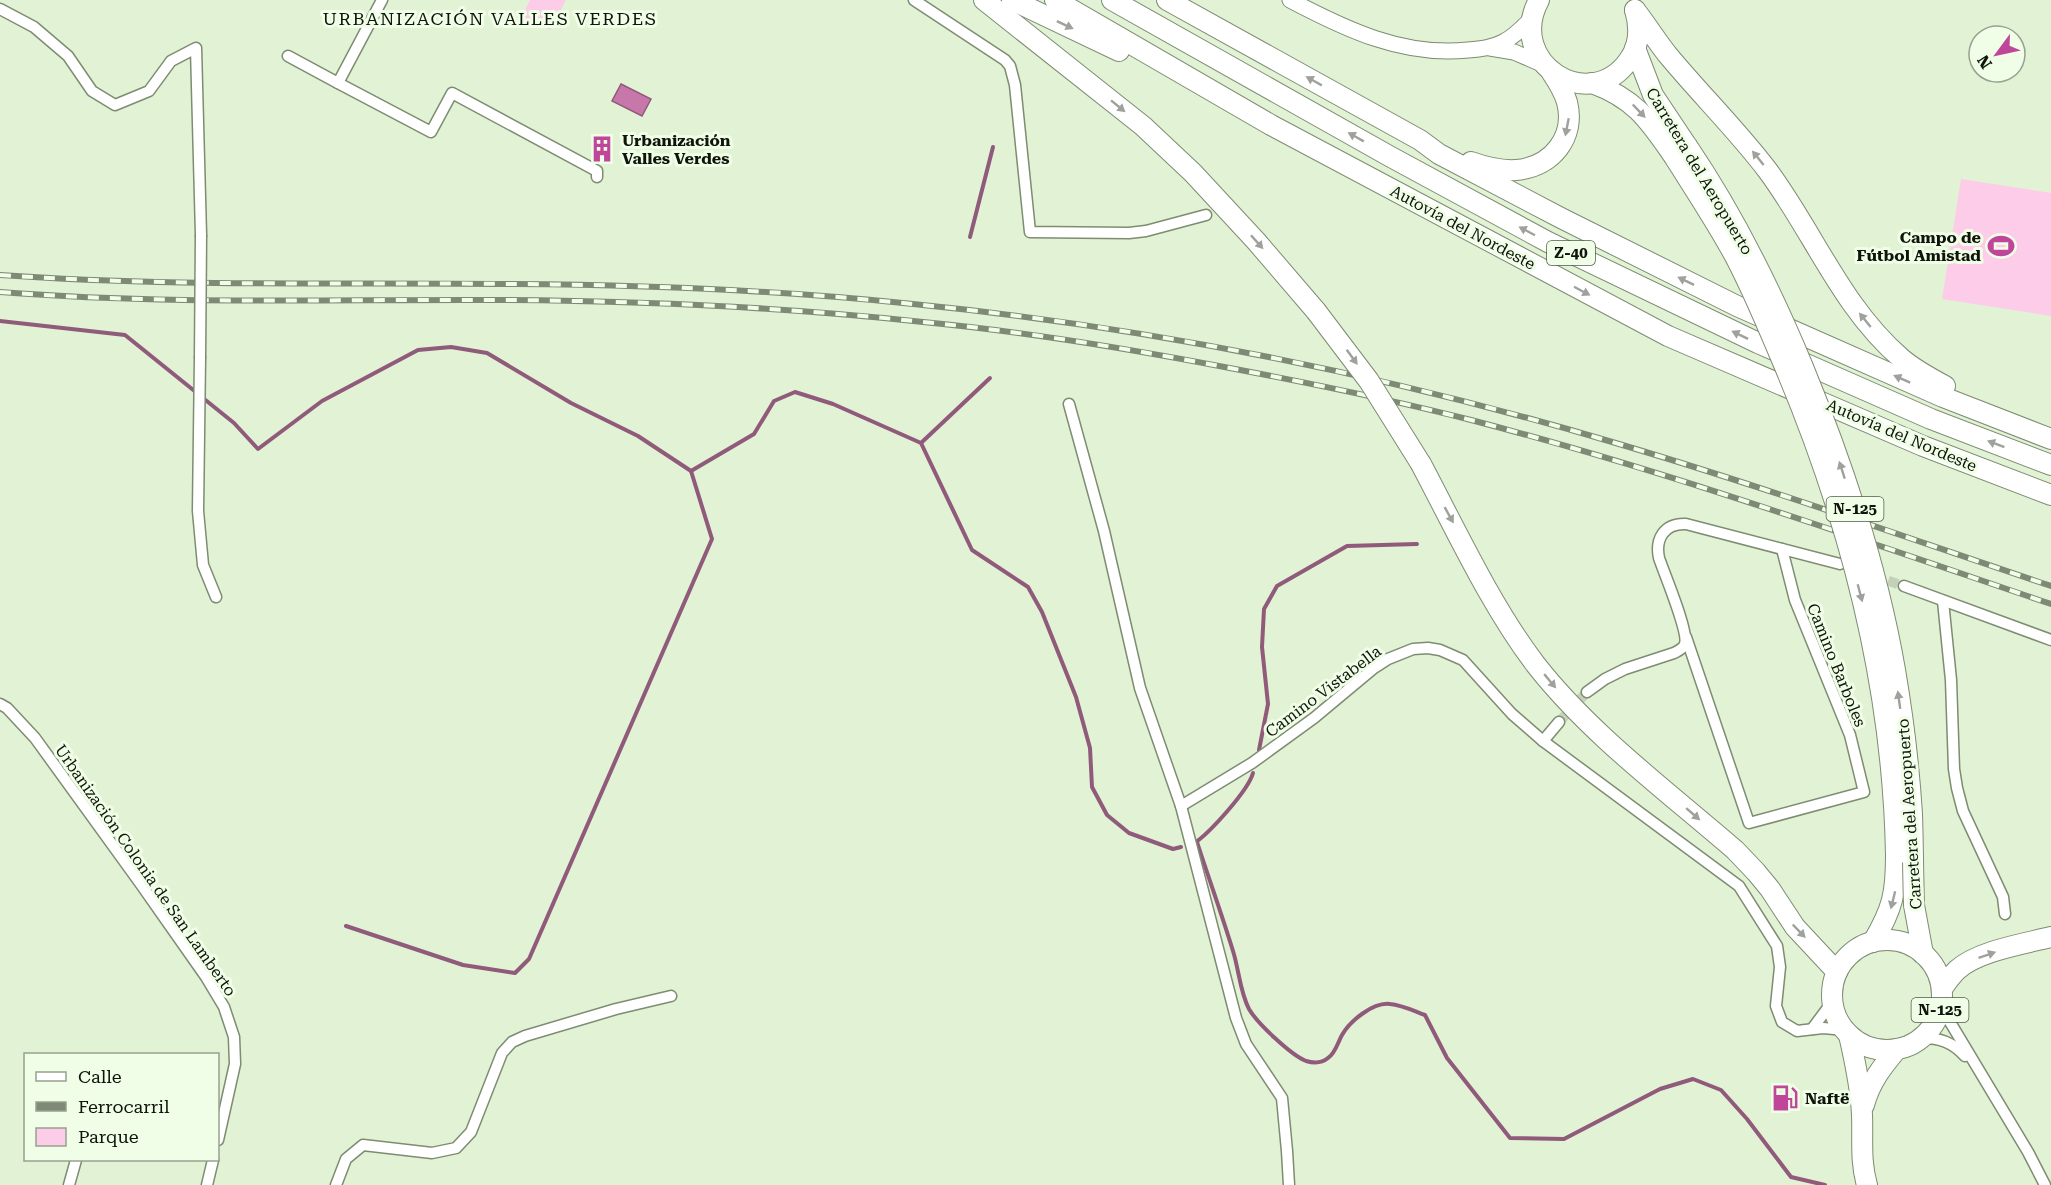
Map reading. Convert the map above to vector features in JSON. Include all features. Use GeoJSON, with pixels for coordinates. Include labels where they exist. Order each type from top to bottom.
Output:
{"type":"FeatureCollection","features":[{"type":"Feature","properties":{"kind":"highway"},"geometry":{"type":"LineString","coordinates":[[984,0],[1143,126],[1193,173],[1316,311],[1369,381],[1420,464],[1514,635],[1536,665],[1582,716],[1735,850],[1756,872],[1795,927],[1837,972],[1846,958],[1858,948],[1873,942],[1886,940],[1899,942],[1912,946],[1923,954]]}},
{"type":"Feature","properties":{"kind":"highway"},"geometry":{"type":"LineString","coordinates":[[1012,0],[1113,48],[1254,124],[1271,125]]}},
{"type":"Feature","properties":{"kind":"highway","name":"Autovía del Nordeste"},"geometry":{"type":"LineString","coordinates":[[1055,0],[1271,125],[1668,336],[1923,446],[2051,495]]}},
{"type":"Feature","properties":{"kind":"highway","name":"Autovía del Nordeste"},"geometry":{"type":"LineString","coordinates":[[1112,0],[1391,157],[1548,242],[1758,343],[1931,419],[2051,465]]}},
{"type":"Feature","properties":{"kind":"highway"},"geometry":{"type":"LineString","coordinates":[[1167,0],[1420,141],[1439,154],[1737,306],[1943,397],[2051,439]]}},
{"type":"Feature","properties":{"kind":"highway","name":"N-125"},"geometry":{"type":"LineString","coordinates":[[1539,0],[1531,19],[1533,48],[1548,69],[1571,82],[1592,83]]}},
{"type":"Feature","properties":{"kind":"highway"},"geometry":{"type":"LineString","coordinates":[[1632,5],[1666,52],[1768,171],[1840,286],[1866,322],[1902,359],[1923,374],[1983,407],[1995,417]]}},
{"type":"Feature","properties":{"kind":"highway","name":"N-125"},"geometry":{"type":"LineString","coordinates":[[1632,5],[1639,29],[1635,48]]}},
{"type":"Feature","properties":{"kind":"highway"},"geometry":{"type":"LineString","coordinates":[[1592,83],[1615,74],[1627,62],[1635,48]]}},
{"type":"Feature","properties":{"kind":"highway","name":"Carretera del Aeropuerto"},"geometry":{"type":"LineString","coordinates":[[1635,48],[1653,95],[1755,297],[1799,400],[1822,460],[1864,608],[1877,668],[1886,727],[1894,804],[1896,855],[1894,900],[1873,942]]}},
{"type":"Feature","properties":{"kind":"highway"},"geometry":{"type":"LineString","coordinates":[[1420,141],[1491,168],[1517,170],[1545,161],[1558,150],[1569,123],[1567,104],[1548,69]]}},
{"type":"Feature","properties":{"kind":"highway","name":"Carretera del Aeropuerto"},"geometry":{"type":"LineString","coordinates":[[1592,83],[1614,92],[1633,104],[1680,151],[1719,198],[1766,283],[1820,407],[1852,502],[1882,609],[1895,670],[1909,774],[1914,905],[1923,954]]}},
{"type":"Feature","properties":{"kind":"highway"},"geometry":{"type":"LineString","coordinates":[[1941,998],[1956,971],[1974,960],[2005,949],[2051,938]]}},
{"type":"Feature","properties":{"kind":"highway","name":"N-125"},"geometry":{"type":"LineString","coordinates":[[1862,1113],[1870,1087],[1882,1066],[1897,1049],[1922,1038],[1934,1024],[1941,998],[1935,970],[1923,954]]}},
{"type":"Feature","properties":{"kind":"highway","name":"N-125"},"geometry":{"type":"LineString","coordinates":[[1837,972],[1833,986],[1833,1001],[1839,1022],[1847,1033],[1857,1068],[1862,1113],[1861,1147],[1867,1185]]}},
{"type":"Feature","properties":{"kind":"highway"},"geometry":{"type":"LineString","coordinates":[[1847,1033],[1872,1048],[1897,1049]]}},
{"type":"Feature","properties":{"kind":"street"},"geometry":{"type":"LineString","coordinates":[[338,83],[382,0]]}},
{"type":"Feature","properties":{"kind":"street"},"geometry":{"type":"LineString","coordinates":[[914,0],[997,54],[1010,66],[1015,85],[1030,232],[1129,234],[1157,229],[1206,215]]}},
{"type":"Feature","properties":{"kind":"street","name":"N-125"},"geometry":{"type":"LineString","coordinates":[[1290,0],[1355,32],[1392,44],[1439,51],[1490,48],[1514,52],[1548,69]]}},
{"type":"Feature","properties":{"kind":"street"},"geometry":{"type":"LineString","coordinates":[[0,9],[33,27],[68,56],[92,92],[115,105],[149,90],[171,61],[196,48],[201,235],[198,511],[203,566],[216,597]]}},
{"type":"Feature","properties":{"kind":"street","name":"N-125"},"geometry":{"type":"LineString","coordinates":[[1490,48],[1510,38],[1531,19]]}},
{"type":"Feature","properties":{"kind":"street"},"geometry":{"type":"LineString","coordinates":[[288,56],[430,132],[452,93],[597,171],[597,177]]}},
{"type":"Feature","properties":{"kind":"street"},"geometry":{"type":"LineString","coordinates":[[1069,404],[1104,531],[1140,688],[1181,806],[1236,1018],[1246,1044],[1282,1098],[1289,1185]]}},
{"type":"Feature","properties":{"kind":"street"},"geometry":{"type":"LineString","coordinates":[[1587,692],[1625,669],[1681,649],[1686,637],[1659,558],[1658,543],[1659,537],[1674,524],[1686,524],[1840,564]]}},
{"type":"Feature","properties":{"kind":"street","name":"Camino Barboles"},"geometry":{"type":"LineString","coordinates":[[1686,637],[1749,823],[1863,792],[1850,735],[1795,600],[1782,549]]}},
{"type":"Feature","properties":{"kind":"street"},"geometry":{"type":"LineString","coordinates":[[1904,586],[2051,640]]}},
{"type":"Feature","properties":{"kind":"street"},"geometry":{"type":"LineString","coordinates":[[1943,601],[1951,680],[1954,770],[1957,788],[1963,811],[2003,897],[2005,914]]}},
{"type":"Feature","properties":{"kind":"street","name":"Camino Vistabella"},"geometry":{"type":"LineString","coordinates":[[1181,806],[1252,763],[1280,743],[1374,668],[1402,652],[1428,648],[1440,650],[1463,660],[1512,714],[1543,741],[1738,886],[1777,946],[1780,967],[1776,1006],[1782,1022],[1797,1031],[1823,1028],[1847,1033]]}},
{"type":"Feature","properties":{"kind":"street","name":"Urbanización Colonia de San Lamberto"},"geometry":{"type":"LineString","coordinates":[[0,704],[7,708],[35,738],[140,883],[206,977],[224,1007],[234,1037],[235,1064],[219,1136]]}},
{"type":"Feature","properties":{"kind":"street"},"geometry":{"type":"LineString","coordinates":[[1543,741],[1559,722]]}},
{"type":"Feature","properties":{"kind":"street"},"geometry":{"type":"LineString","coordinates":[[336,1185],[346,1160],[363,1145],[432,1154],[456,1148],[471,1132],[502,1053],[512,1042],[615,1009],[671,996]]}},
{"type":"Feature","properties":{"kind":"street"},"geometry":{"type":"LineString","coordinates":[[1941,998],[1981,1074],[2045,1185]]}},
{"type":"Feature","properties":{"kind":"street"},"geometry":{"type":"LineString","coordinates":[[1812,1029],[1833,1001]]}},
{"type":"Feature","properties":{"kind":"street"},"geometry":{"type":"LineString","coordinates":[[1922,1038],[1941,1039],[1954,1046],[1981,1074]]}},
{"type":"Feature","properties":{"kind":"street"},"geometry":{"type":"LineString","coordinates":[[69,1185],[76,1161]]}},
{"type":"Feature","properties":{"kind":"street"},"geometry":{"type":"LineString","coordinates":[[207,1185],[213,1161]]}},
{"type":"Feature","properties":{"kind":"green space"},"geometry":{"type":"Polygon","coordinates":[[[530,0],[566,0],[550,30],[522,16],[530,0]]]}},
{"type":"Feature","properties":{"kind":"green space","name":"Campo de Fútbol Amistad"},"geometry":{"type":"Polygon","coordinates":[[[1961,179],[2051,193],[2051,316],[1942,299],[1961,179]]]}},
{"type":"Feature","properties":{"kind":"shaded area"},"geometry":{"type":"Polygon","coordinates":[[[621,84],[651,99],[642,116],[612,101],[621,84]]]}},
{"type":"Feature","properties":{"kind":"waterway"},"geometry":{"type":"LineString","coordinates":[[970,237],[993,147]]}},
{"type":"Feature","properties":{"kind":"waterway"},"geometry":{"type":"LineString","coordinates":[[0,321],[125,335],[197,393]]}},
{"type":"Feature","properties":{"kind":"waterway"},"geometry":{"type":"LineString","coordinates":[[203,398],[234,423],[258,449],[322,401],[418,350],[451,347],[487,353],[571,403],[638,436],[691,471],[712,539],[529,959],[515,973],[463,965],[346,926]]}},
{"type":"Feature","properties":{"kind":"waterway"},"geometry":{"type":"LineString","coordinates":[[921,443],[990,378]]}},
{"type":"Feature","properties":{"kind":"waterway"},"geometry":{"type":"LineString","coordinates":[[691,471],[754,434],[774,401],[795,392],[833,404],[921,443],[972,550],[1028,587],[1042,612],[1076,697],[1090,748],[1092,787],[1107,815],[1129,833],[1173,849],[1181,847]]}},
{"type":"Feature","properties":{"kind":"waterway"},"geometry":{"type":"LineString","coordinates":[[1259,750],[1268,704],[1262,647],[1264,609],[1277,586],[1347,546],[1417,544]]}},
{"type":"Feature","properties":{"kind":"waterway"},"geometry":{"type":"LineString","coordinates":[[1196,842],[1228,810],[1244,790],[1253,773]]}},
{"type":"Feature","properties":{"kind":"waterway"},"geometry":{"type":"LineString","coordinates":[[1197,842],[1233,951],[1249,1009],[1275,1038],[1300,1058],[1312,1062],[1326,1060],[1333,1054],[1346,1030],[1369,1009],[1383,1004],[1399,1006],[1425,1015],[1447,1058],[1510,1138],[1564,1139],[1660,1089],[1693,1079],[1721,1090],[1747,1119],[1791,1177],[1825,1185]]}},
{"type":"Feature","properties":{"kind":"tunnel"},"geometry":{"type":"LineString","coordinates":[[1874,576],[1904,586]]}},
{"type":"Feature","properties":{"kind":"tunnel"},"geometry":{"type":"LineString","coordinates":[[1559,722],[1587,692]]}},
{"type":"Feature","properties":{"kind":"railway"},"geometry":{"type":"LineString","coordinates":[[0,275],[193,283],[564,285],[714,289],[913,304],[1174,339],[1347,373],[1517,415],[1715,474],[2051,586]]}},
{"type":"Feature","properties":{"kind":"railway"},"geometry":{"type":"LineString","coordinates":[[0,292],[126,299],[504,300],[714,306],[871,317],[962,326],[1079,342],[1294,380],[1471,420],[1690,483],[2051,604]]}},
{"type":"Feature","properties":{"kind":"place","name":"Urbanización Valles Verdes"},"geometry":{"type":"Point","coordinates":[602,149]}},
{"type":"Feature","properties":{"kind":"place","name":"Campo de Fútbol Amistad"},"geometry":{"type":"Point","coordinates":[2001,246]}},
{"type":"Feature","properties":{"kind":"place","name":"Naftë"},"geometry":{"type":"Point","coordinates":[1785,1098]}},
{"type":"Feature","properties":{"kind":"district","name":"URBANIZACIÓN VALLES VERDES"},"geometry":{"type":"Point","coordinates":[490,19]}}]}
